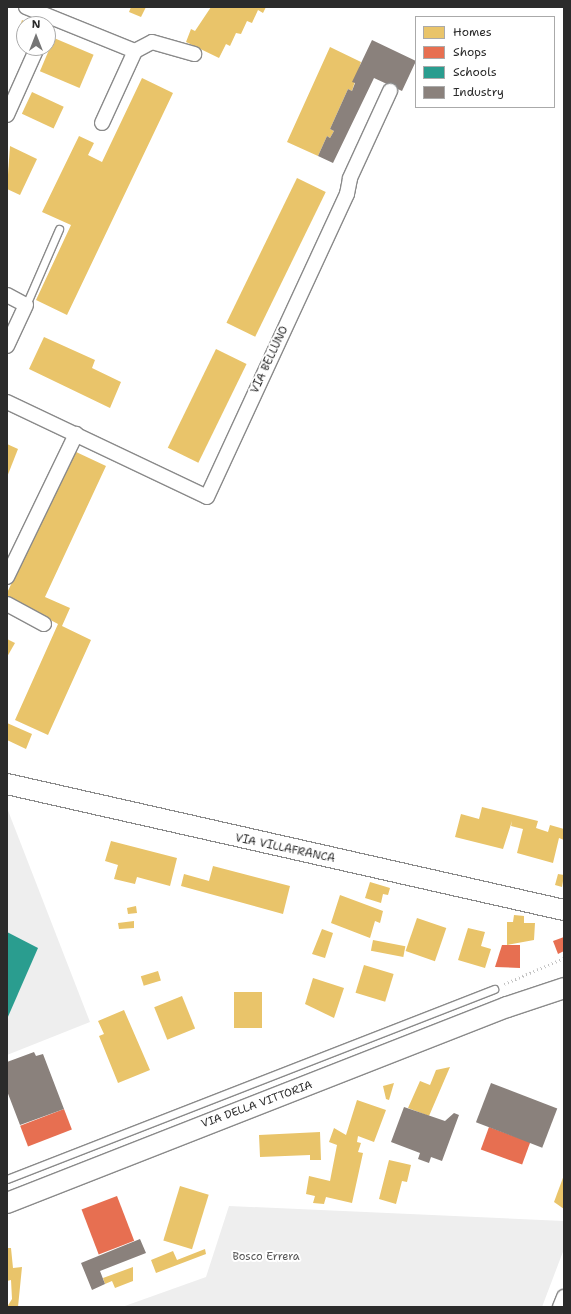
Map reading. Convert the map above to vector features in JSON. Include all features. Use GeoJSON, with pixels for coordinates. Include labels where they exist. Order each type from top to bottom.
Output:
{"type":"FeatureCollection","features":[{"type":"Feature","properties":{"kind":"main road","name":"VIA VILLAFRANCA"},"geometry":{"type":"LineString","coordinates":[[7,784],[564,910]]}},
{"type":"Feature","properties":{"kind":"main road","name":"VIA DELLA VITTORIA"},"geometry":{"type":"LineString","coordinates":[[507,1007],[564,975]]}},
{"type":"Feature","properties":{"kind":"main road","name":"VIA DELLA VITTORIA"},"geometry":{"type":"LineString","coordinates":[[7,1203],[507,1007],[564,988]]}},
{"type":"Feature","properties":{"kind":"street"},"geometry":{"type":"LineString","coordinates":[[26,7],[42,16]]}},
{"type":"Feature","properties":{"kind":"street"},"geometry":{"type":"LineString","coordinates":[[56,23],[135,51]]}},
{"type":"Feature","properties":{"kind":"street"},"geometry":{"type":"LineString","coordinates":[[102,123],[135,51],[152,42],[194,54]]}},
{"type":"Feature","properties":{"kind":"street"},"geometry":{"type":"LineString","coordinates":[[7,116],[33,56]]}},
{"type":"Feature","properties":{"kind":"street","name":"VIA BELLUNO"},"geometry":{"type":"LineString","coordinates":[[7,402],[208,497],[347,194],[350,178],[390,91]]}},
{"type":"Feature","properties":{"kind":"street"},"geometry":{"type":"LineString","coordinates":[[7,295],[26,304],[7,346]]}},
{"type":"Feature","properties":{"kind":"street"},"geometry":{"type":"LineString","coordinates":[[7,578],[76,434]]}},
{"type":"Feature","properties":{"kind":"street"},"geometry":{"type":"LineString","coordinates":[[7,604],[44,624]]}},
{"type":"Feature","properties":{"kind":"street"},"geometry":{"type":"LineString","coordinates":[[560,1307],[564,1297]]}},
{"type":"Feature","properties":{"kind":"lane"},"geometry":{"type":"LineString","coordinates":[[26,304],[59,229]]}},
{"type":"Feature","properties":{"kind":"lane"},"geometry":{"type":"LineString","coordinates":[[7,1179],[494,989]]}},
{"type":"Feature","properties":{"kind":"shaded area"},"geometry":{"type":"Polygon","coordinates":[[[7,808],[90,1022],[7,1055],[7,808]]]}},
{"type":"Feature","properties":{"kind":"shaded area","name":"Bosco Errera"},"geometry":{"type":"Polygon","coordinates":[[[229,1206],[564,1221],[564,1249],[542,1307],[122,1307],[206,1277],[229,1206]]]}},
{"type":"Feature","properties":{"kind":"building: Homes"},"geometry":{"type":"Polygon","coordinates":[[[131,7],[146,7],[141,17],[129,12],[131,7]]]}},
{"type":"Feature","properties":{"kind":"building: Homes"},"geometry":{"type":"Polygon","coordinates":[[[211,7],[266,7],[263,13],[258,10],[252,23],[247,21],[241,34],[236,33],[230,46],[226,44],[219,58],[186,42],[191,29],[195,31],[211,7]]]}},
{"type":"Feature","properties":{"kind":"building: Homes"},"geometry":{"type":"Polygon","coordinates":[[[56,39],[94,55],[80,88],[40,71],[46,56],[56,56],[56,39]]]}},
{"type":"Feature","properties":{"kind":"building: Homes"},"geometry":{"type":"Polygon","coordinates":[[[330,47],[361,62],[352,91],[348,89],[330,129],[334,131],[330,138],[327,136],[318,156],[287,142],[330,47]]]}},
{"type":"Feature","properties":{"kind":"building: Homes"},"geometry":{"type":"Polygon","coordinates":[[[142,78],[173,93],[67,315],[36,300],[71,225],[42,212],[79,136],[94,143],[88,155],[102,162],[142,78]]]}},
{"type":"Feature","properties":{"kind":"building: Homes"},"geometry":{"type":"Polygon","coordinates":[[[32,92],[64,107],[54,129],[22,114],[32,92]]]}},
{"type":"Feature","properties":{"kind":"building: Homes"},"geometry":{"type":"Polygon","coordinates":[[[10,146],[37,159],[20,195],[7,189],[10,146]]]}},
{"type":"Feature","properties":{"kind":"building: Homes"},"geometry":{"type":"Polygon","coordinates":[[[297,178],[326,192],[255,337],[226,323],[297,178]]]}},
{"type":"Feature","properties":{"kind":"building: Homes"},"geometry":{"type":"Polygon","coordinates":[[[44,337],[95,360],[92,368],[121,382],[110,408],[29,369],[44,337]]]}},
{"type":"Feature","properties":{"kind":"building: Homes"},"geometry":{"type":"Polygon","coordinates":[[[216,349],[247,364],[198,463],[168,448],[216,349]]]}},
{"type":"Feature","properties":{"kind":"building: Homes"},"geometry":{"type":"Polygon","coordinates":[[[7,444],[18,449],[7,477],[7,444]]]}},
{"type":"Feature","properties":{"kind":"building: Homes"},"geometry":{"type":"Polygon","coordinates":[[[74,451],[106,466],[45,597],[70,608],[62,626],[91,640],[48,735],[15,720],[58,624],[7,597],[7,593],[74,451]]]}},
{"type":"Feature","properties":{"kind":"building: Homes"},"geometry":{"type":"Polygon","coordinates":[[[7,639],[15,643],[7,657],[7,639]]]}},
{"type":"Feature","properties":{"kind":"building: Homes"},"geometry":{"type":"Polygon","coordinates":[[[7,723],[32,734],[26,749],[7,740],[7,723]]]}},
{"type":"Feature","properties":{"kind":"building: Homes"},"geometry":{"type":"Polygon","coordinates":[[[482,807],[538,821],[536,828],[548,832],[550,825],[564,829],[564,840],[559,838],[553,863],[517,853],[523,829],[511,826],[512,821],[503,849],[455,837],[461,814],[479,819],[482,807]]]}},
{"type":"Feature","properties":{"kind":"building: Homes"},"geometry":{"type":"Polygon","coordinates":[[[111,841],[177,858],[170,886],[137,877],[135,884],[114,879],[118,865],[105,861],[111,841]]]}},
{"type":"Feature","properties":{"kind":"building: Homes"},"geometry":{"type":"Polygon","coordinates":[[[213,866],[290,886],[283,914],[181,886],[184,874],[209,881],[213,866]]]}},
{"type":"Feature","properties":{"kind":"building: Homes"},"geometry":{"type":"Polygon","coordinates":[[[558,874],[564,875],[562,887],[555,885],[558,874]]]}},
{"type":"Feature","properties":{"kind":"building: Homes"},"geometry":{"type":"Polygon","coordinates":[[[370,882],[390,888],[388,895],[383,894],[381,903],[365,898],[370,882]]]}},
{"type":"Feature","properties":{"kind":"building: Homes"},"geometry":{"type":"Polygon","coordinates":[[[340,895],[383,911],[380,923],[375,921],[370,938],[331,923],[340,895]]]}},
{"type":"Feature","properties":{"kind":"building: Homes"},"geometry":{"type":"Polygon","coordinates":[[[136,906],[137,913],[128,914],[127,908],[136,906]]]}},
{"type":"Feature","properties":{"kind":"building: Homes"},"geometry":{"type":"Polygon","coordinates":[[[514,915],[524,916],[524,923],[535,923],[534,940],[507,945],[507,922],[513,922],[514,915]]]}},
{"type":"Feature","properties":{"kind":"building: Homes"},"geometry":{"type":"Polygon","coordinates":[[[417,918],[446,928],[435,961],[406,951],[417,918]]]}},
{"type":"Feature","properties":{"kind":"building: Homes"},"geometry":{"type":"Polygon","coordinates":[[[134,921],[134,928],[119,929],[118,923],[134,921]]]}},
{"type":"Feature","properties":{"kind":"building: Homes"},"geometry":{"type":"Polygon","coordinates":[[[468,928],[485,932],[481,946],[491,949],[485,968],[458,960],[468,928]]]}},
{"type":"Feature","properties":{"kind":"building: Homes"},"geometry":{"type":"Polygon","coordinates":[[[322,929],[333,933],[325,958],[312,954],[322,929]]]}},
{"type":"Feature","properties":{"kind":"building: Homes"},"geometry":{"type":"Polygon","coordinates":[[[373,940],[405,946],[403,957],[371,951],[373,940]]]}},
{"type":"Feature","properties":{"kind":"building: Homes"},"geometry":{"type":"Polygon","coordinates":[[[364,965],[394,974],[385,1002],[356,993],[364,965]]]}},
{"type":"Feature","properties":{"kind":"building: Homes"},"geometry":{"type":"Polygon","coordinates":[[[158,971],[161,981],[144,986],[141,976],[158,971]]]}},
{"type":"Feature","properties":{"kind":"building: Homes"},"geometry":{"type":"Polygon","coordinates":[[[313,978],[344,988],[334,1018],[305,1004],[313,978]]]}},
{"type":"Feature","properties":{"kind":"building: Homes"},"geometry":{"type":"Polygon","coordinates":[[[234,992],[262,992],[262,1028],[234,1028],[234,992]]]}},
{"type":"Feature","properties":{"kind":"building: Homes"},"geometry":{"type":"Polygon","coordinates":[[[182,996],[195,1028],[167,1040],[154,1007],[182,996]]]}},
{"type":"Feature","properties":{"kind":"building: Homes"},"geometry":{"type":"Polygon","coordinates":[[[124,1010],[150,1070],[118,1083],[99,1036],[104,1034],[98,1021],[124,1010]]]}},
{"type":"Feature","properties":{"kind":"building: Homes"},"geometry":{"type":"Polygon","coordinates":[[[450,1067],[429,1116],[408,1108],[420,1081],[430,1085],[436,1070],[450,1067]]]}},
{"type":"Feature","properties":{"kind":"building: Homes"},"geometry":{"type":"Polygon","coordinates":[[[394,1083],[389,1100],[386,1099],[383,1086],[394,1083]]]}},
{"type":"Feature","properties":{"kind":"building: Homes"},"geometry":{"type":"Polygon","coordinates":[[[357,1100],[386,1110],[374,1142],[358,1136],[357,1142],[361,1143],[358,1152],[363,1153],[352,1203],[326,1197],[324,1204],[313,1203],[315,1196],[306,1194],[309,1176],[330,1181],[337,1145],[329,1142],[334,1128],[346,1135],[357,1100]]]}},
{"type":"Feature","properties":{"kind":"building: Homes"},"geometry":{"type":"Polygon","coordinates":[[[320,1132],[321,1160],[310,1160],[310,1155],[260,1157],[259,1135],[320,1132]]]}},
{"type":"Feature","properties":{"kind":"building: Homes"},"geometry":{"type":"Polygon","coordinates":[[[389,1160],[411,1165],[407,1182],[402,1181],[396,1204],[379,1199],[389,1160]]]}},
{"type":"Feature","properties":{"kind":"building: Homes"},"geometry":{"type":"Polygon","coordinates":[[[564,1175],[564,1209],[554,1202],[564,1175]]]}},
{"type":"Feature","properties":{"kind":"building: Homes"},"geometry":{"type":"Polygon","coordinates":[[[180,1186],[209,1195],[192,1249],[163,1241],[180,1186]]]}},
{"type":"Feature","properties":{"kind":"building: Homes"},"geometry":{"type":"Polygon","coordinates":[[[7,1248],[11,1248],[13,1268],[22,1267],[18,1307],[7,1307],[12,1299],[11,1280],[7,1281],[7,1248]]]}},
{"type":"Feature","properties":{"kind":"building: Homes"},"geometry":{"type":"Polygon","coordinates":[[[205,1249],[206,1254],[156,1273],[151,1260],[173,1251],[177,1260],[205,1249]]]}},
{"type":"Feature","properties":{"kind":"building: Homes"},"geometry":{"type":"Polygon","coordinates":[[[133,1267],[133,1281],[115,1288],[112,1281],[105,1284],[103,1278],[133,1267]]]}},
{"type":"Feature","properties":{"kind":"building: Shops"},"geometry":{"type":"Polygon","coordinates":[[[564,937],[564,951],[558,954],[553,941],[564,937]]]}},
{"type":"Feature","properties":{"kind":"building: Shops"},"geometry":{"type":"Polygon","coordinates":[[[502,945],[520,945],[520,968],[495,967],[502,945]]]}},
{"type":"Feature","properties":{"kind":"building: Shops"},"geometry":{"type":"Polygon","coordinates":[[[64,1109],[72,1130],[28,1146],[20,1126],[64,1109]]]}},
{"type":"Feature","properties":{"kind":"building: Shops"},"geometry":{"type":"Polygon","coordinates":[[[489,1127],[530,1142],[522,1165],[481,1150],[489,1127]]]}},
{"type":"Feature","properties":{"kind":"building: Shops"},"geometry":{"type":"Polygon","coordinates":[[[117,1196],[134,1241],[99,1254],[82,1210],[117,1196]]]}},
{"type":"Feature","properties":{"kind":"building: Schools"},"geometry":{"type":"Polygon","coordinates":[[[7,932],[38,948],[7,1019],[7,932]]]}},
{"type":"Feature","properties":{"kind":"building: Industry"},"geometry":{"type":"Polygon","coordinates":[[[372,40],[415,61],[402,91],[374,78],[333,163],[318,156],[327,136],[330,138],[334,131],[330,129],[348,89],[352,91],[355,83],[352,82],[372,40]]]}},
{"type":"Feature","properties":{"kind":"building: Industry"},"geometry":{"type":"Polygon","coordinates":[[[34,1052],[36,1056],[43,1054],[64,1109],[20,1125],[7,1091],[7,1062],[34,1052]]]}},
{"type":"Feature","properties":{"kind":"building: Industry"},"geometry":{"type":"Polygon","coordinates":[[[491,1083],[557,1108],[542,1148],[476,1122],[491,1083]]]}},
{"type":"Feature","properties":{"kind":"building: Industry"},"geometry":{"type":"Polygon","coordinates":[[[404,1107],[445,1121],[454,1113],[459,1115],[442,1161],[431,1157],[429,1163],[418,1159],[420,1153],[391,1142],[404,1107]]]}},
{"type":"Feature","properties":{"kind":"building: Industry"},"geometry":{"type":"Polygon","coordinates":[[[140,1239],[146,1253],[100,1271],[105,1284],[92,1290],[81,1263],[140,1239]]]}}]}
